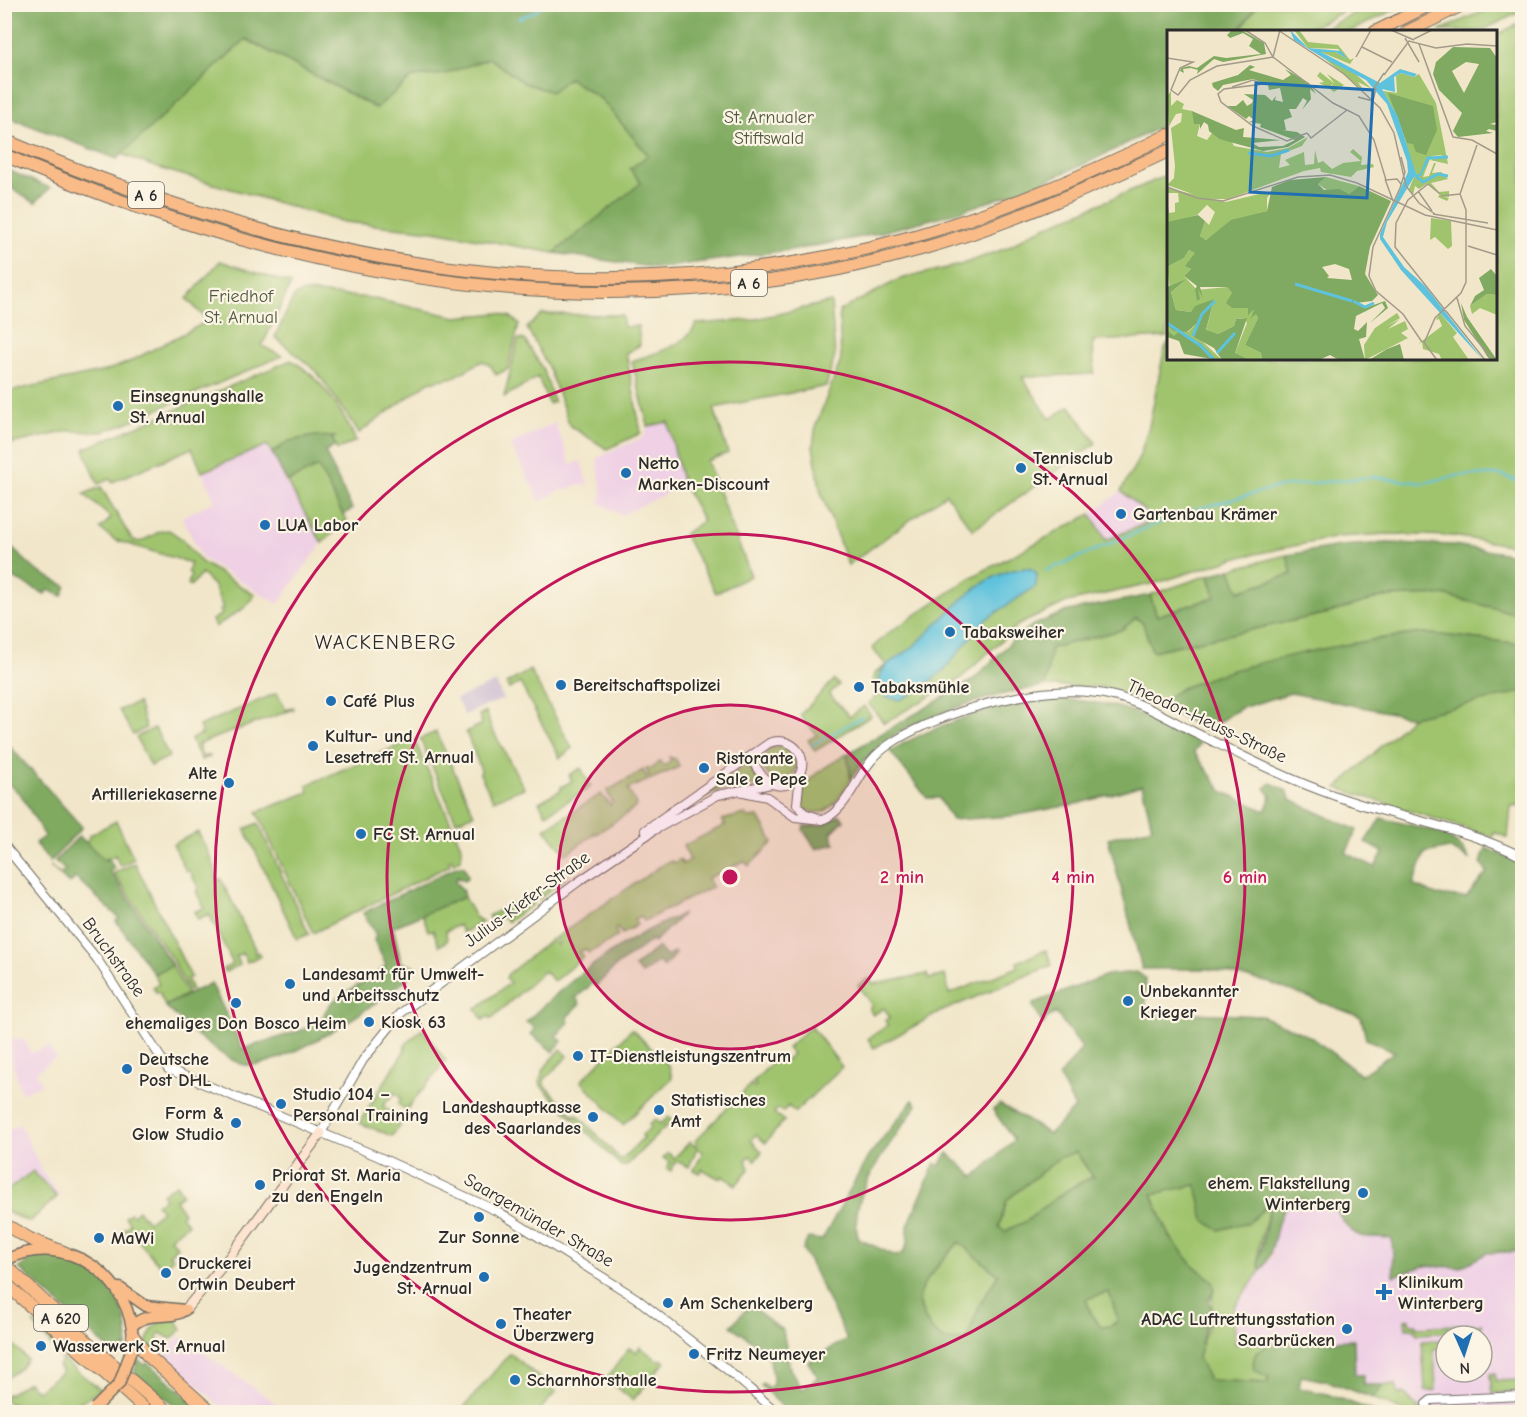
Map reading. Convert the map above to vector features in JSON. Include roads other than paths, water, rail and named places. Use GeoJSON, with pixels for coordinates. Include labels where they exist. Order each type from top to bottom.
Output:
{"type":"FeatureCollection","features":[{"type":"Feature","properties":{"kind":"highway"},"geometry":{"type":"LineString","coordinates":[[1380,30],[1431,4]]}},
{"type":"Feature","properties":{"kind":"highway"},"geometry":{"type":"LineString","coordinates":[[1411,30],[1458,7]]}},
{"type":"Feature","properties":{"kind":"highway","name":"A 6"},"geometry":{"type":"LineString","coordinates":[[4,140],[170,204],[311,244],[429,266],[533,277],[635,279],[761,268],[844,253],[954,224],[1050,189],[1167,135]]}},
{"type":"Feature","properties":{"kind":"highway","name":"A 6"},"geometry":{"type":"LineString","coordinates":[[4,155],[145,210],[310,258],[408,277],[532,291],[638,292],[774,280],[847,267],[949,240],[1056,201],[1167,151]]}},
{"type":"Feature","properties":{"kind":"highway"},"geometry":{"type":"LineString","coordinates":[[4,1224],[30,1239],[66,1253]]}},
{"type":"Feature","properties":{"kind":"highway","name":"A 620"},"geometry":{"type":"LineString","coordinates":[[4,1263],[96,1350],[168,1413]]}},
{"type":"Feature","properties":{"kind":"highway","name":"A 620"},"geometry":{"type":"LineString","coordinates":[[4,1282],[148,1413]]}},
{"type":"Feature","properties":{"kind":"highway"},"geometry":{"type":"LineString","coordinates":[[132,1331],[147,1355],[211,1413]]}},
{"type":"Feature","properties":{"kind":"main road","name":"Julius-Kiefer-Straße"},"geometry":{"type":"LineString","coordinates":[[185,1310],[225,1263],[321,1133]]}},
{"type":"Feature","properties":{"kind":"main road"},"geometry":{"type":"LineString","coordinates":[[4,1263],[29,1252],[66,1253],[97,1267],[113,1283],[141,1304],[185,1310]]}},
{"type":"Feature","properties":{"kind":"main road"},"geometry":{"type":"LineString","coordinates":[[92,1410],[119,1384],[131,1351],[132,1331],[126,1303],[113,1283]]}},
{"type":"Feature","properties":{"kind":"main road"},"geometry":{"type":"LineString","coordinates":[[132,1331],[144,1317],[176,1316],[185,1310]]}},
{"type":"Feature","properties":{"kind":"street","name":"Theodor-Heuss-Straße"},"geometry":{"type":"LineString","coordinates":[[834,813],[878,754],[894,742],[924,726],[1007,699],[1077,692],[1125,699],[1304,785],[1384,812],[1478,837],[1522,857]]}},
{"type":"Feature","properties":{"kind":"street","name":"Julius-Kiefer-Straße"},"geometry":{"type":"LineString","coordinates":[[321,1133],[363,1060],[401,1013],[622,850],[702,802],[718,795],[772,784],[787,785],[800,775],[802,757],[793,745],[776,741],[636,836],[622,850]]}},
{"type":"Feature","properties":{"kind":"street"},"geometry":{"type":"LineString","coordinates":[[759,772],[758,760],[762,750]]}},
{"type":"Feature","properties":{"kind":"street"},"geometry":{"type":"LineString","coordinates":[[750,757],[759,772],[772,784],[771,792],[775,802]]}},
{"type":"Feature","properties":{"kind":"street"},"geometry":{"type":"LineString","coordinates":[[800,775],[796,798],[800,810],[814,817],[834,813]]}},
{"type":"Feature","properties":{"kind":"street"},"geometry":{"type":"LineString","coordinates":[[738,791],[767,797],[802,819],[822,820],[834,813]]}},
{"type":"Feature","properties":{"kind":"street","name":"Bruchstraße"},"geometry":{"type":"LineString","coordinates":[[4,845],[115,983],[159,1058]]}},
{"type":"Feature","properties":{"kind":"street","name":"Saargemünder Straße"},"geometry":{"type":"LineString","coordinates":[[159,1058],[174,1072],[452,1189],[521,1225],[636,1298],[777,1413]]}},
{"type":"Feature","properties":{"kind":"street"},"geometry":{"type":"LineString","coordinates":[[1430,1413],[1426,1404],[1431,1400],[1522,1396]]}},
{"type":"Feature","properties":{"kind":"water","name":"Tabaksweiher"},"geometry":{"type":"Polygon","coordinates":[[[1027,568],[1034,570],[1037,575],[1036,586],[985,620],[943,671],[919,690],[900,700],[886,697],[879,682],[880,675],[887,665],[913,647],[964,597],[979,586],[1010,571],[1027,568]]]}},
{"type":"Feature","properties":{"kind":"waterway"},"geometry":{"type":"LineString","coordinates":[[519,18],[534,12],[543,4]]}},
{"type":"Feature","properties":{"kind":"waterway"},"geometry":{"type":"LineString","coordinates":[[1046,571],[1182,513],[1278,487],[1372,477],[1423,483],[1461,475],[1502,475],[1522,483]]}},
{"type":"Feature","properties":{"kind":"waterway"},"geometry":{"type":"LineString","coordinates":[[812,745],[862,717]]}},
{"type":"Feature","properties":{"kind":"place","name":"Einsegnungshalle St. Arnual"},"geometry":{"type":"Point","coordinates":[118,406]}},
{"type":"Feature","properties":{"kind":"place","name":"Tennisclub St. Arnual"},"geometry":{"type":"Point","coordinates":[1021,468]}},
{"type":"Feature","properties":{"kind":"place","name":"Netto Marken-Discount"},"geometry":{"type":"Point","coordinates":[626,473]}},
{"type":"Feature","properties":{"kind":"place","name":"Gartenbau Krämer"},"geometry":{"type":"Point","coordinates":[1121,514]}},
{"type":"Feature","properties":{"kind":"place","name":"LUA Labor"},"geometry":{"type":"Point","coordinates":[265,525]}},
{"type":"Feature","properties":{"kind":"place","name":"Tabaksweiher"},"geometry":{"type":"Point","coordinates":[950,632]}},
{"type":"Feature","properties":{"kind":"place","name":"Bereitschaftspolizei"},"geometry":{"type":"Point","coordinates":[561,685]}},
{"type":"Feature","properties":{"kind":"place","name":"Tabaksmühle"},"geometry":{"type":"Point","coordinates":[859,687]}},
{"type":"Feature","properties":{"kind":"place","name":"Café Plus"},"geometry":{"type":"Point","coordinates":[331,701]}},
{"type":"Feature","properties":{"kind":"place","name":"Kultur- und Lesetreff St. Arnual"},"geometry":{"type":"Point","coordinates":[313,746]}},
{"type":"Feature","properties":{"kind":"place","name":"Ristorante Sale e Pepe"},"geometry":{"type":"Point","coordinates":[704,768]}},
{"type":"Feature","properties":{"kind":"place","name":"Alte Artilleriekaserne"},"geometry":{"type":"Point","coordinates":[229,783]}},
{"type":"Feature","properties":{"kind":"place","name":"FC St. Arnual"},"geometry":{"type":"Point","coordinates":[361,834]}},
{"type":"Feature","properties":{"kind":"place","name":"Landesamt für Umwelt- und Arbeitsschutz"},"geometry":{"type":"Point","coordinates":[290,984]}},
{"type":"Feature","properties":{"kind":"place","name":"Unbekannter Krieger"},"geometry":{"type":"Point","coordinates":[1128,1001]}},
{"type":"Feature","properties":{"kind":"place","name":"ehemaliges Don Bosco Heim"},"geometry":{"type":"Point","coordinates":[236,1003]}},
{"type":"Feature","properties":{"kind":"place","name":"Kiosk 63"},"geometry":{"type":"Point","coordinates":[369,1022]}},
{"type":"Feature","properties":{"kind":"place","name":"IT-Dienstleistungszentrum"},"geometry":{"type":"Point","coordinates":[578,1056]}},
{"type":"Feature","properties":{"kind":"place","name":"Deutsche Post DHL"},"geometry":{"type":"Point","coordinates":[127,1069]}},
{"type":"Feature","properties":{"kind":"place","name":"Studio 104 – Personal Training"},"geometry":{"type":"Point","coordinates":[281,1104]}},
{"type":"Feature","properties":{"kind":"place","name":"Statistisches Amt"},"geometry":{"type":"Point","coordinates":[659,1110]}},
{"type":"Feature","properties":{"kind":"place","name":"Landeshauptkasse des Saarlandes"},"geometry":{"type":"Point","coordinates":[593,1117]}},
{"type":"Feature","properties":{"kind":"place","name":"Form & Glow Studio"},"geometry":{"type":"Point","coordinates":[236,1123]}},
{"type":"Feature","properties":{"kind":"place","name":"Priorat St. Maria zu den Engeln"},"geometry":{"type":"Point","coordinates":[260,1185]}},
{"type":"Feature","properties":{"kind":"place","name":"ehem. Flakstellung Winterberg"},"geometry":{"type":"Point","coordinates":[1363,1193]}},
{"type":"Feature","properties":{"kind":"place","name":"Zur Sonne"},"geometry":{"type":"Point","coordinates":[479,1217]}},
{"type":"Feature","properties":{"kind":"place","name":"MaWi"},"geometry":{"type":"Point","coordinates":[99,1238]}},
{"type":"Feature","properties":{"kind":"place","name":"Druckerei Ortwin Deubert"},"geometry":{"type":"Point","coordinates":[166,1273]}},
{"type":"Feature","properties":{"kind":"place","name":"Jugendzentrum St. Arnual"},"geometry":{"type":"Point","coordinates":[484,1277]}},
{"type":"Feature","properties":{"kind":"place","name":"Klinikum Winterberg"},"geometry":{"type":"Point","coordinates":[1384,1292]}},
{"type":"Feature","properties":{"kind":"place","name":"Am Schenkelberg"},"geometry":{"type":"Point","coordinates":[668,1303]}},
{"type":"Feature","properties":{"kind":"place","name":"Theater Überzwerg"},"geometry":{"type":"Point","coordinates":[501,1324]}},
{"type":"Feature","properties":{"kind":"place","name":"ADAC Luftrettungsstation Saarbrücken"},"geometry":{"type":"Point","coordinates":[1347,1329]}},
{"type":"Feature","properties":{"kind":"place","name":"Wasserwerk St. Arnual"},"geometry":{"type":"Point","coordinates":[41,1346]}},
{"type":"Feature","properties":{"kind":"place","name":"Fritz Neumeyer"},"geometry":{"type":"Point","coordinates":[694,1354]}},
{"type":"Feature","properties":{"kind":"place","name":"Scharnhorsthalle"},"geometry":{"type":"Point","coordinates":[515,1380]}},
{"type":"Feature","properties":{"kind":"district","name":"WACKENBERG"},"geometry":{"type":"Point","coordinates":[386,642]}},
{"type":"Feature","properties":{"kind":"park label","name":"St. Arnualer Stiftswald"},"geometry":{"type":"Point","coordinates":[769,127]}},
{"type":"Feature","properties":{"kind":"park label","name":"Friedhof St. Arnual"},"geometry":{"type":"Point","coordinates":[241,306]}}]}
